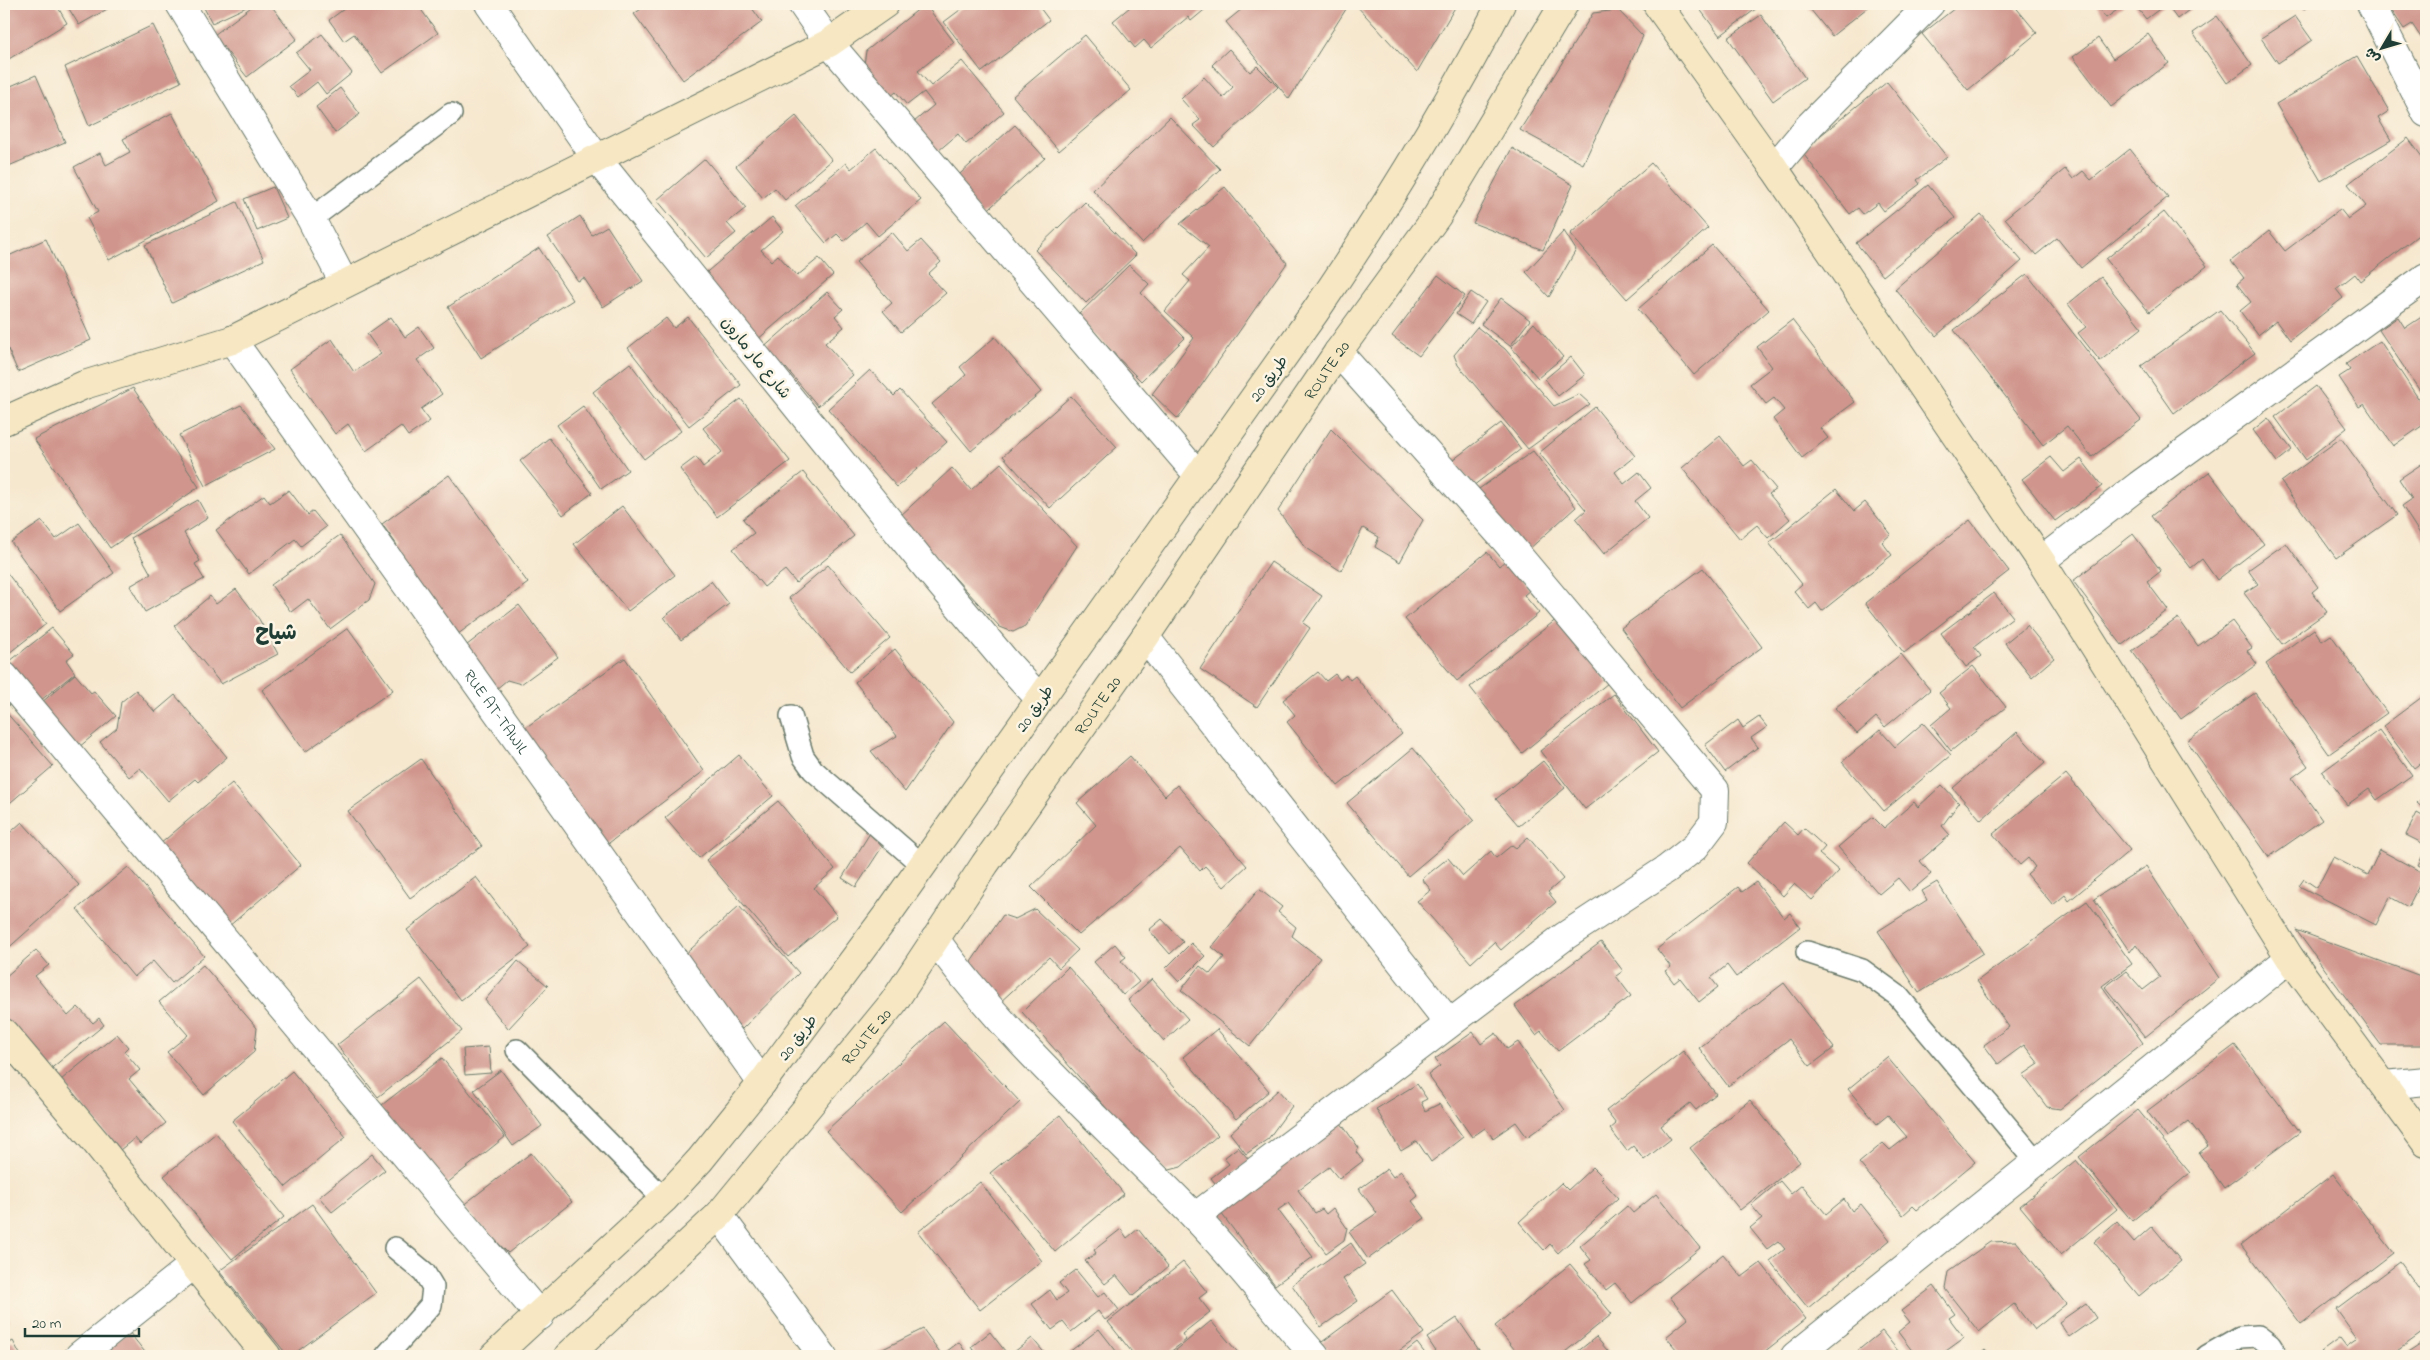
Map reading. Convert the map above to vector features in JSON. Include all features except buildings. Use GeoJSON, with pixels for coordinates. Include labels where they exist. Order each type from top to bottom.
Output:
{"type":"FeatureCollection","features":[{"type":"Feature","properties":{"kind":"main road"},"geometry":{"type":"LineString","coordinates":[[4,421],[84,385],[232,340],[829,43],[885,4]]}},
{"type":"Feature","properties":{"kind":"main road","name":"طريق 20"},"geometry":{"type":"LineString","coordinates":[[494,1356],[540,1316],[664,1199],[700,1160],[762,1083],[922,865],[1367,236],[1409,170],[1469,66],[1501,4]]}},
{"type":"Feature","properties":{"kind":"main road","name":"ROUTE 20"},"geometry":{"type":"LineString","coordinates":[[568,1356],[719,1215],[893,1003],[990,856],[1145,637],[1338,352],[1437,216],[1564,4]]}},
{"type":"Feature","properties":{"kind":"main road"},"geometry":{"type":"LineString","coordinates":[[1657,4],[1774,168],[2041,561],[2290,958],[2426,1142]]}},
{"type":"Feature","properties":{"kind":"main road"},"geometry":{"type":"LineString","coordinates":[[4,1034],[94,1140],[267,1356]]}},
{"type":"Feature","properties":{"kind":"street"},"geometry":{"type":"LineString","coordinates":[[180,4],[311,219],[344,283]]}},
{"type":"Feature","properties":{"kind":"street","name":"شارع مار مارون"},"geometry":{"type":"LineString","coordinates":[[489,4],[597,159],[940,584],[1040,699]]}},
{"type":"Feature","properties":{"kind":"street"},"geometry":{"type":"LineString","coordinates":[[802,4],[829,43],[1198,475]]}},
{"type":"Feature","properties":{"kind":"street"},"geometry":{"type":"LineString","coordinates":[[1774,168],[1810,125],[1930,4]]}},
{"type":"Feature","properties":{"kind":"street"},"geometry":{"type":"LineString","coordinates":[[2371,4],[2424,102]]}},
{"type":"Feature","properties":{"kind":"street"},"geometry":{"type":"LineString","coordinates":[[2041,561],[2140,485],[2426,277]]}},
{"type":"Feature","properties":{"kind":"street","name":"RUE AT-TAWIL"},"geometry":{"type":"LineString","coordinates":[[232,340],[762,1083]]}},
{"type":"Feature","properties":{"kind":"street"},"geometry":{"type":"LineString","coordinates":[[1195,1217],[1564,936],[1667,869],[1694,847],[1714,822],[1715,790],[1506,541],[1338,352]]}},
{"type":"Feature","properties":{"kind":"street"},"geometry":{"type":"LineString","coordinates":[[1145,637],[1449,1023]]}},
{"type":"Feature","properties":{"kind":"street"},"geometry":{"type":"LineString","coordinates":[[4,676],[540,1316]]}},
{"type":"Feature","properties":{"kind":"street"},"geometry":{"type":"LineString","coordinates":[[935,939],[964,978],[1041,1063],[1195,1217],[1315,1356]]}},
{"type":"Feature","properties":{"kind":"street"},"geometry":{"type":"LineString","coordinates":[[1795,1356],[2290,958]]}},
{"type":"Feature","properties":{"kind":"street"},"geometry":{"type":"LineString","coordinates":[[2385,1085],[2426,1081]]}},
{"type":"Feature","properties":{"kind":"street"},"geometry":{"type":"LineString","coordinates":[[719,1215],[823,1356]]}},
{"type":"Feature","properties":{"kind":"street"},"geometry":{"type":"LineString","coordinates":[[79,1356],[193,1265]]}},
{"type":"Feature","properties":{"kind":"lane"},"geometry":{"type":"LineString","coordinates":[[311,219],[451,114]]}},
{"type":"Feature","properties":{"kind":"lane"},"geometry":{"type":"LineString","coordinates":[[791,716],[802,756],[813,770],[922,865]]}},
{"type":"Feature","properties":{"kind":"lane"},"geometry":{"type":"LineString","coordinates":[[1806,952],[1862,970],[1898,996],[2037,1162]]}},
{"type":"Feature","properties":{"kind":"lane"},"geometry":{"type":"LineString","coordinates":[[517,1050],[664,1199]]}},
{"type":"Feature","properties":{"kind":"lane"},"geometry":{"type":"LineString","coordinates":[[386,1356],[431,1304],[433,1287],[424,1272],[395,1248]]}},
{"type":"Feature","properties":{"kind":"lane"},"geometry":{"type":"LineString","coordinates":[[2207,1356],[2240,1337],[2258,1336],[2270,1345],[2277,1356]]}},
{"type":"Feature","properties":{"kind":"district","name":"شياح"},"geometry":{"type":"Point","coordinates":[276,632]}}]}
